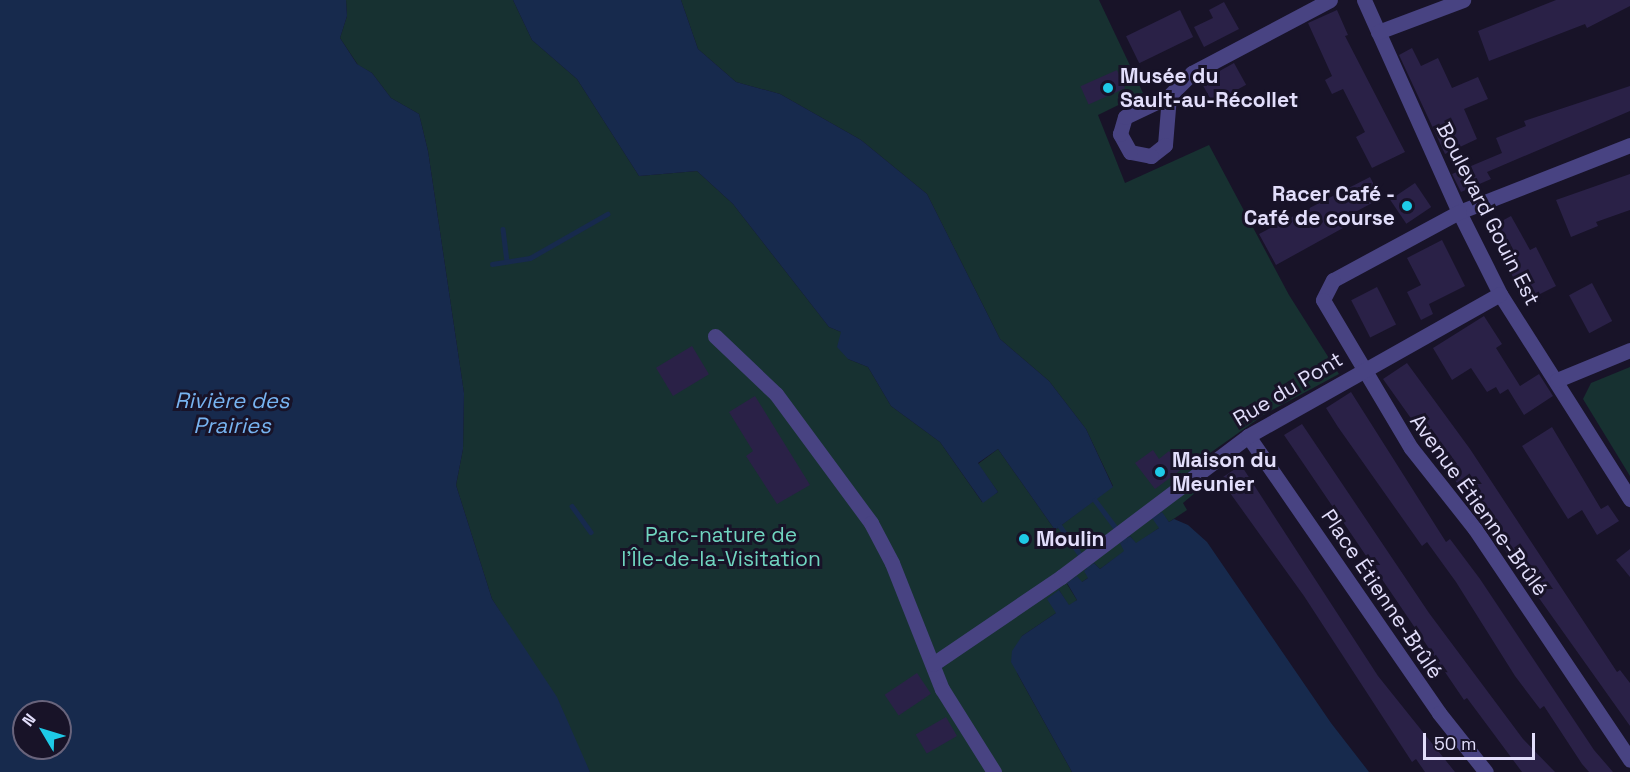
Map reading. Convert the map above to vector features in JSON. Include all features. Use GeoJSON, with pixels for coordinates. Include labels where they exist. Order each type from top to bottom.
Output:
{"type":"FeatureCollection","features":[{"type":"Feature","properties":{"kind":"street"},"geometry":{"type":"LineString","coordinates":[[1169,96],[1192,73],[1330,0]]}},
{"type":"Feature","properties":{"kind":"street","name":"Boulevard Gouin Est"},"geometry":{"type":"LineString","coordinates":[[1364,0],[1459,212],[1500,294],[1557,380],[1630,499]]}},
{"type":"Feature","properties":{"kind":"street"},"geometry":{"type":"LineString","coordinates":[[1378,32],[1463,0]]}},
{"type":"Feature","properties":{"kind":"street"},"geometry":{"type":"LineString","coordinates":[[1459,212],[1630,145]]}},
{"type":"Feature","properties":{"kind":"street","name":"Avenue Étienne-Brûlé"},"geometry":{"type":"LineString","coordinates":[[1459,212],[1333,280],[1323,300],[1411,448],[1475,529],[1630,760]]}},
{"type":"Feature","properties":{"kind":"street","name":"Rue du Pont"},"geometry":{"type":"LineString","coordinates":[[933,664],[1039,593],[1157,507],[1248,436],[1363,369],[1500,294]]}},
{"type":"Feature","properties":{"kind":"street"},"geometry":{"type":"LineString","coordinates":[[715,336],[776,394],[848,488],[885,548],[948,701],[994,772]]}},
{"type":"Feature","properties":{"kind":"street"},"geometry":{"type":"LineString","coordinates":[[1557,380],[1630,351]]}},
{"type":"Feature","properties":{"kind":"street","name":"Place Étienne-Brûlé"},"geometry":{"type":"LineString","coordinates":[[1248,436],[1439,713],[1486,772]]}},
{"type":"Feature","properties":{"kind":"green space","name":"Parc-nature de l'Île-de-la-Visitation"},"geometry":{"type":"Polygon","coordinates":[[[346,0],[513,0],[532,40],[577,79],[639,176],[697,171],[733,204],[829,327],[841,332],[848,359],[868,367],[891,406],[940,442],[982,502],[998,492],[978,464],[998,449],[1055,530],[1113,486],[1086,429],[1049,381],[1000,339],[927,194],[861,140],[780,94],[736,82],[698,49],[681,0],[1099,0],[1143,93],[1098,115],[1125,183],[1209,145],[1289,295],[1339,374],[1265,414],[1196,463],[1209,481],[1183,503],[1187,510],[1169,522],[1161,512],[1159,528],[1136,544],[1130,536],[1121,543],[1125,551],[1100,569],[1094,563],[1088,578],[1082,582],[1067,584],[1077,600],[1069,606],[1059,590],[1056,613],[1022,636],[1017,673],[1072,772],[590,772],[530,659],[492,599],[456,485],[463,449],[464,393],[428,151],[419,114],[391,98],[372,73],[358,65],[340,38],[347,16],[346,0]]]}},
{"type":"Feature","properties":{"kind":"green space"},"geometry":{"type":"Polygon","coordinates":[[[1630,367],[1630,476],[1583,399],[1591,383],[1630,367]]]}},
{"type":"Feature","properties":{"kind":"water","name":"Rivière des Prairies"},"geometry":{"type":"Polygon","coordinates":[[[0,0],[346,0],[347,16],[340,38],[357,64],[372,73],[391,98],[419,114],[428,151],[464,393],[463,449],[456,485],[492,599],[557,697],[590,772],[0,772],[0,0]]]}},
{"type":"Feature","properties":{"kind":"water"},"geometry":{"type":"Polygon","coordinates":[[[513,0],[681,0],[698,49],[736,82],[780,94],[861,140],[927,194],[1000,339],[1049,381],[1086,429],[1113,487],[1055,530],[998,449],[978,463],[998,492],[983,503],[940,442],[891,406],[868,367],[848,359],[837,347],[841,332],[829,327],[733,204],[697,171],[639,176],[577,79],[532,40],[513,0]]]}},
{"type":"Feature","properties":{"kind":"water"},"geometry":{"type":"Polygon","coordinates":[[[1162,512],[1169,522],[1174,519],[1188,525],[1207,542],[1331,723],[1369,772],[1072,772],[1011,662],[1012,651],[1022,636],[1056,613],[1047,599],[1059,590],[1069,605],[1077,600],[1067,583],[1077,576],[1082,582],[1088,578],[1084,571],[1094,563],[1100,569],[1124,551],[1120,543],[1130,536],[1136,543],[1159,528],[1152,518],[1162,512]]]}},
{"type":"Feature","properties":{"kind":"building"},"geometry":{"type":"Polygon","coordinates":[[[1556,0],[1630,0],[1630,6],[1587,28],[1585,24],[1489,61],[1478,31],[1556,0]]]}},
{"type":"Feature","properties":{"kind":"building"},"geometry":{"type":"Polygon","coordinates":[[[1224,2],[1239,29],[1204,47],[1194,27],[1213,18],[1209,10],[1224,2]]]}},
{"type":"Feature","properties":{"kind":"building"},"geometry":{"type":"Polygon","coordinates":[[[1180,10],[1193,37],[1139,63],[1126,36],[1180,10]]]}},
{"type":"Feature","properties":{"kind":"building"},"geometry":{"type":"Polygon","coordinates":[[[1337,10],[1348,35],[1345,36],[1405,152],[1372,168],[1356,137],[1365,132],[1343,89],[1332,94],[1325,80],[1332,76],[1308,23],[1337,10]]]}},
{"type":"Feature","properties":{"kind":"building"},"geometry":{"type":"Polygon","coordinates":[[[1412,48],[1421,66],[1438,58],[1452,88],[1478,77],[1488,99],[1464,109],[1477,139],[1445,154],[1399,55],[1412,48]]]}},
{"type":"Feature","properties":{"kind":"building"},"geometry":{"type":"Polygon","coordinates":[[[1234,63],[1246,85],[1213,103],[1201,81],[1234,63]]]}},
{"type":"Feature","properties":{"kind":"building"},"geometry":{"type":"Polygon","coordinates":[[[1117,70],[1125,88],[1089,105],[1080,86],[1117,70]]]}},
{"type":"Feature","properties":{"kind":"building"},"geometry":{"type":"Polygon","coordinates":[[[1630,86],[1630,111],[1487,172],[1491,179],[1461,192],[1452,174],[1502,153],[1496,138],[1526,126],[1524,121],[1630,86]]]}},
{"type":"Feature","properties":{"kind":"building"},"geometry":{"type":"Polygon","coordinates":[[[1630,174],[1630,210],[1596,222],[1598,226],[1571,237],[1556,200],[1630,174]]]}},
{"type":"Feature","properties":{"kind":"building"},"geometry":{"type":"Polygon","coordinates":[[[1370,177],[1381,198],[1339,221],[1343,228],[1276,265],[1259,234],[1370,177]]]}},
{"type":"Feature","properties":{"kind":"building"},"geometry":{"type":"Polygon","coordinates":[[[1415,183],[1431,207],[1406,224],[1390,200],[1415,183]]]}},
{"type":"Feature","properties":{"kind":"building"},"geometry":{"type":"Polygon","coordinates":[[[1511,216],[1530,250],[1536,247],[1556,286],[1526,301],[1487,229],[1511,216]]]}},
{"type":"Feature","properties":{"kind":"building"},"geometry":{"type":"Polygon","coordinates":[[[1442,240],[1465,286],[1429,304],[1433,314],[1421,320],[1407,292],[1421,285],[1407,258],[1442,240]]]}},
{"type":"Feature","properties":{"kind":"building"},"geometry":{"type":"Polygon","coordinates":[[[1592,283],[1612,321],[1589,333],[1569,295],[1592,283]]]}},
{"type":"Feature","properties":{"kind":"building"},"geometry":{"type":"Polygon","coordinates":[[[1377,287],[1396,324],[1370,338],[1351,300],[1377,287]]]}},
{"type":"Feature","properties":{"kind":"building"},"geometry":{"type":"Polygon","coordinates":[[[1484,316],[1502,344],[1496,348],[1520,386],[1539,374],[1553,396],[1524,415],[1508,389],[1500,394],[1496,387],[1487,392],[1471,368],[1452,380],[1433,348],[1484,316]]]}},
{"type":"Feature","properties":{"kind":"building"},"geometry":{"type":"Polygon","coordinates":[[[692,346],[709,374],[673,396],[656,368],[692,346]]]}},
{"type":"Feature","properties":{"kind":"building"},"geometry":{"type":"Polygon","coordinates":[[[1407,363],[1470,449],[1617,672],[1620,670],[1630,683],[1630,726],[1383,379],[1407,363]]]}},
{"type":"Feature","properties":{"kind":"building"},"geometry":{"type":"Polygon","coordinates":[[[1351,392],[1446,542],[1450,539],[1480,579],[1594,750],[1613,772],[1589,772],[1582,764],[1544,706],[1540,709],[1515,676],[1456,582],[1427,542],[1422,546],[1338,427],[1326,408],[1351,392]]]}},
{"type":"Feature","properties":{"kind":"building"},"geometry":{"type":"Polygon","coordinates":[[[755,396],[810,485],[777,504],[746,456],[753,451],[729,412],[755,396]]]}},
{"type":"Feature","properties":{"kind":"building"},"geometry":{"type":"Polygon","coordinates":[[[1302,424],[1429,613],[1523,739],[1555,772],[1522,772],[1467,698],[1464,700],[1284,435],[1302,424]]]}},
{"type":"Feature","properties":{"kind":"building"},"geometry":{"type":"Polygon","coordinates":[[[1552,427],[1601,509],[1608,505],[1619,521],[1597,535],[1582,510],[1568,519],[1522,446],[1552,427]]]}},
{"type":"Feature","properties":{"kind":"building","name":"Maison du Meunier"},"geometry":{"type":"Polygon","coordinates":[[[1153,450],[1159,459],[1169,451],[1182,469],[1155,489],[1135,463],[1153,450]]]}},
{"type":"Feature","properties":{"kind":"building"},"geometry":{"type":"Polygon","coordinates":[[[1241,465],[1378,676],[1455,772],[1425,772],[1416,759],[1412,762],[1304,596],[1220,479],[1241,465]]]}},
{"type":"Feature","properties":{"kind":"building"},"geometry":{"type":"Polygon","coordinates":[[[1630,549],[1630,577],[1616,560],[1630,549]]]}},
{"type":"Feature","properties":{"kind":"building"},"geometry":{"type":"Polygon","coordinates":[[[917,673],[931,694],[899,716],[885,695],[917,673]]]}},
{"type":"Feature","properties":{"kind":"building"},"geometry":{"type":"Polygon","coordinates":[[[946,717],[957,736],[927,754],[916,734],[946,717]]]}},
{"type":"Feature","properties":{"kind":"waterway"},"geometry":{"type":"LineString","coordinates":[[492,264],[530,258],[607,214]]}},
{"type":"Feature","properties":{"kind":"waterway"},"geometry":{"type":"LineString","coordinates":[[503,229],[507,261]]}},
{"type":"Feature","properties":{"kind":"waterway"},"geometry":{"type":"LineString","coordinates":[[1095,500],[1125,540]]}},
{"type":"Feature","properties":{"kind":"waterway"},"geometry":{"type":"LineString","coordinates":[[572,506],[591,532]]}},
{"type":"Feature","properties":{"kind":"waterway"},"geometry":{"type":"LineString","coordinates":[[1060,526],[1089,567]]}},
{"type":"Feature","properties":{"kind":"place","name":"Musée du Sault-au-Récollet"},"geometry":{"type":"Point","coordinates":[1108,88]}},
{"type":"Feature","properties":{"kind":"place","name":"Racer Café - Café de course"},"geometry":{"type":"Point","coordinates":[1407,206]}},
{"type":"Feature","properties":{"kind":"place","name":"Maison du Meunier"},"geometry":{"type":"Point","coordinates":[1160,472]}},
{"type":"Feature","properties":{"kind":"place","name":"Moulin"},"geometry":{"type":"Point","coordinates":[1024,539]}}]}
